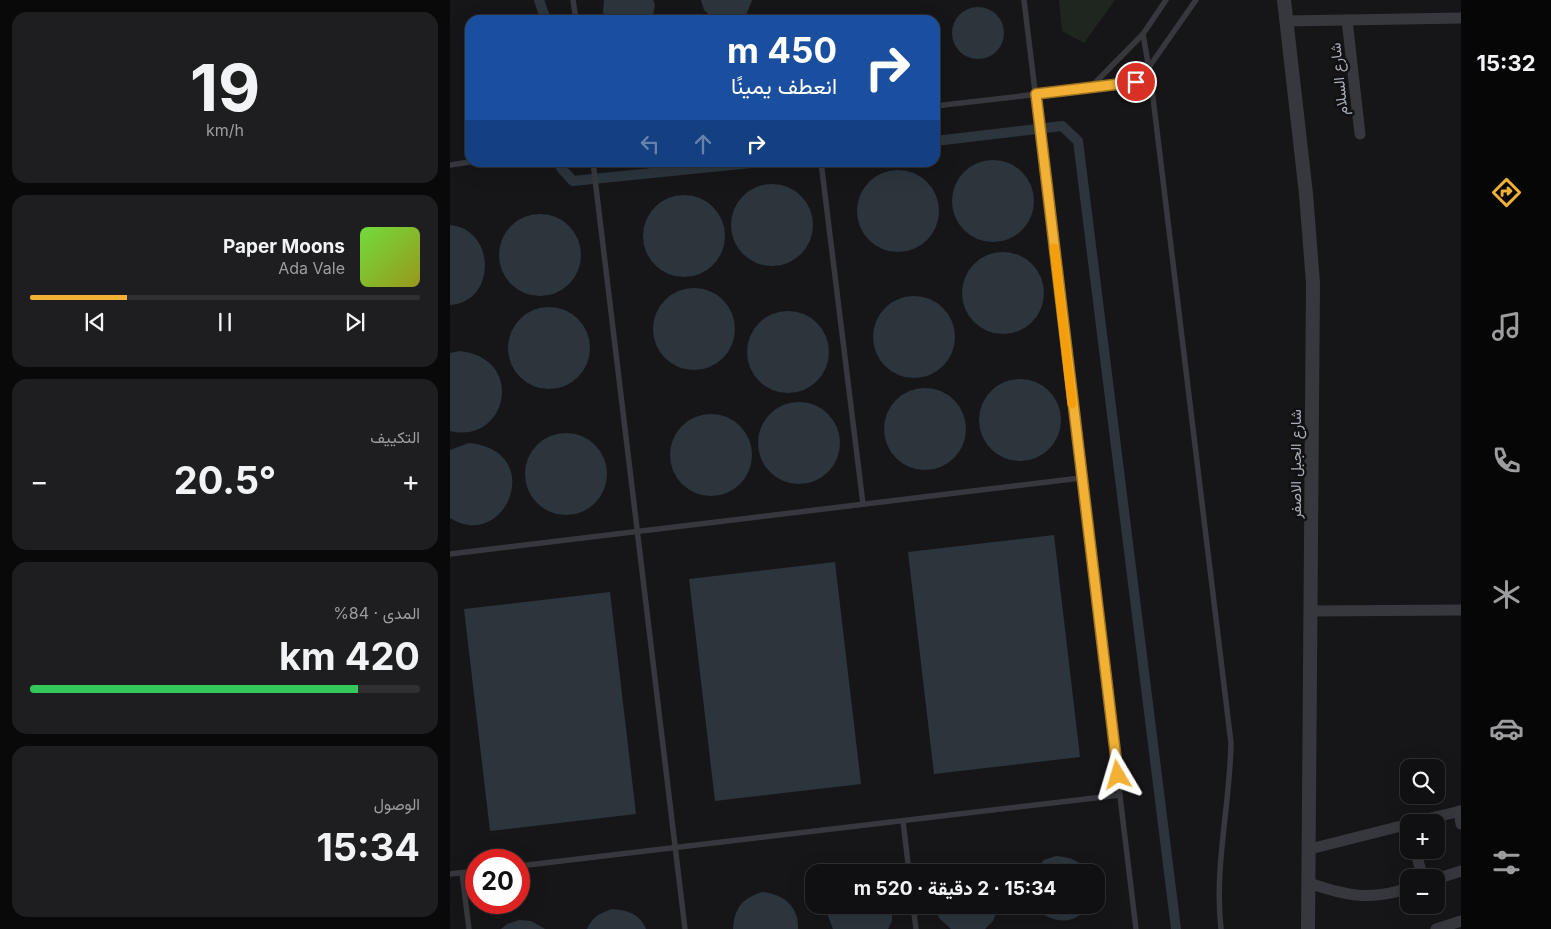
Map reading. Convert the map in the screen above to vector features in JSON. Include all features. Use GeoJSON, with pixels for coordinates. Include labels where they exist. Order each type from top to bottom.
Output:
{"type":"FeatureCollection","features":[{"type":"Feature","properties":{"kind":"street","name":"شارع الجبل الاصفر"},"geometry":{"type":"LineString","coordinates":[[1284,0],[1306,194],[1313,283],[1310,884],[1308,929]]}},
{"type":"Feature","properties":{"kind":"street"},"geometry":{"type":"LineString","coordinates":[[1287,21],[1461,18]]}},
{"type":"Feature","properties":{"kind":"street","name":"شارع السلام"},"geometry":{"type":"LineString","coordinates":[[1347,20],[1360,134]]}},
{"type":"Feature","properties":{"kind":"street"},"geometry":{"type":"LineString","coordinates":[[1312,611],[1461,610]]}},
{"type":"Feature","properties":{"kind":"street"},"geometry":{"type":"LineString","coordinates":[[1445,815],[1460,811],[1461,824]]}},
{"type":"Feature","properties":{"kind":"street"},"geometry":{"type":"LineString","coordinates":[[1310,849],[1400,826]]}},
{"type":"Feature","properties":{"kind":"street"},"geometry":{"type":"LineString","coordinates":[[1445,876],[1461,871]]}},
{"type":"Feature","properties":{"kind":"street"},"geometry":{"type":"LineString","coordinates":[[1310,884],[1339,893],[1360,896],[1376,897],[1400,890]]}},
{"type":"Feature","properties":{"kind":"street"},"geometry":{"type":"LineString","coordinates":[[1436,929],[1461,921]]}},
{"type":"Feature","properties":{"kind":"lane"},"geometry":{"type":"LineString","coordinates":[[573,0],[575,15]]}},
{"type":"Feature","properties":{"kind":"lane"},"geometry":{"type":"LineString","coordinates":[[1024,0],[1136,929]]}},
{"type":"Feature","properties":{"kind":"lane"},"geometry":{"type":"LineString","coordinates":[[1090,87],[1143,34],[1166,0]]}},
{"type":"Feature","properties":{"kind":"lane"},"geometry":{"type":"LineString","coordinates":[[1149,66],[1196,0]]}},
{"type":"Feature","properties":{"kind":"lane"},"geometry":{"type":"LineString","coordinates":[[1143,34],[1151,81],[1230,743],[1230,772],[1218,895],[1221,929]]}},
{"type":"Feature","properties":{"kind":"lane"},"geometry":{"type":"LineString","coordinates":[[940,105],[1151,81]]}},
{"type":"Feature","properties":{"kind":"lane"},"geometry":{"type":"LineString","coordinates":[[450,164],[465,162]]}},
{"type":"Feature","properties":{"kind":"lane"},"geometry":{"type":"LineString","coordinates":[[595,167],[636,532],[685,929]]}},
{"type":"Feature","properties":{"kind":"lane"},"geometry":{"type":"LineString","coordinates":[[822,167],[863,504]]}},
{"type":"Feature","properties":{"kind":"lane"},"geometry":{"type":"LineString","coordinates":[[450,554],[1081,478]]}},
{"type":"Feature","properties":{"kind":"lane"},"geometry":{"type":"LineString","coordinates":[[530,865],[1120,795]]}},
{"type":"Feature","properties":{"kind":"lane"},"geometry":{"type":"LineString","coordinates":[[903,821],[908,864]]}},
{"type":"Feature","properties":{"kind":"lane"},"geometry":{"type":"LineString","coordinates":[[462,873],[469,929]]}},
{"type":"Feature","properties":{"kind":"lane"},"geometry":{"type":"LineString","coordinates":[[450,874],[465,873]]}},
{"type":"Feature","properties":{"kind":"lane"},"geometry":{"type":"LineString","coordinates":[[914,914],[916,929]]}},
{"type":"Feature","properties":{"kind":"shaded area"},"geometry":{"type":"Polygon","coordinates":[[[604,0],[653,0],[655,5],[653,15],[604,15],[604,0]]]}},
{"type":"Feature","properties":{"kind":"shaded area"},"geometry":{"type":"Polygon","coordinates":[[[701,0],[752,0],[745,15],[710,15],[704,10],[701,0]]]}},
{"type":"Feature","properties":{"kind":"shaded area"},"geometry":{"type":"Polygon","coordinates":[[[1059,0],[1115,0],[1084,43],[1062,31],[1059,0]]]}},
{"type":"Feature","properties":{"kind":"shaded area"},"geometry":{"type":"Polygon","coordinates":[[[978,7],[988,9],[996,15],[1002,23],[1004,33],[1002,43],[996,51],[988,57],[978,59],[968,57],[960,51],[954,43],[952,33],[954,23],[960,15],[968,9],[978,7]]]}},
{"type":"Feature","properties":{"kind":"shaded area"},"geometry":{"type":"Polygon","coordinates":[[[993,160],[1009,163],[1022,172],[1031,185],[1034,201],[1031,217],[1022,230],[1009,239],[993,242],[977,239],[964,230],[955,217],[952,201],[955,185],[964,172],[977,163],[993,160]]]}},
{"type":"Feature","properties":{"kind":"shaded area"},"geometry":{"type":"Polygon","coordinates":[[[898,170],[914,173],[927,182],[936,195],[939,211],[936,227],[927,240],[914,249],[898,252],[882,249],[869,240],[860,227],[857,211],[860,195],[869,182],[882,173],[898,170]]]}},
{"type":"Feature","properties":{"kind":"shaded area"},"geometry":{"type":"Polygon","coordinates":[[[772,184],[788,187],[801,196],[810,209],[813,225],[810,241],[801,254],[788,263],[772,266],[756,263],[743,254],[734,241],[731,225],[734,209],[743,196],[756,187],[772,184]]]}},
{"type":"Feature","properties":{"kind":"shaded area"},"geometry":{"type":"Polygon","coordinates":[[[684,195],[700,198],[713,207],[722,220],[725,236],[722,252],[713,265],[700,274],[684,277],[668,274],[655,265],[646,252],[643,236],[646,220],[655,207],[668,198],[684,195]]]}},
{"type":"Feature","properties":{"kind":"shaded area"},"geometry":{"type":"Polygon","coordinates":[[[540,214],[556,217],[569,226],[578,239],[581,255],[578,271],[569,284],[556,293],[540,296],[524,293],[511,284],[502,271],[499,255],[502,239],[511,226],[524,217],[540,214]]]}},
{"type":"Feature","properties":{"kind":"shaded area"},"geometry":{"type":"Polygon","coordinates":[[[450,225],[465,229],[476,239],[483,251],[485,265],[483,279],[476,292],[465,301],[450,305],[450,225]]]}},
{"type":"Feature","properties":{"kind":"shaded area"},"geometry":{"type":"Polygon","coordinates":[[[1003,252],[1019,255],[1032,264],[1041,277],[1044,293],[1041,309],[1032,322],[1019,331],[1003,334],[987,331],[974,322],[965,309],[962,293],[965,277],[974,264],[987,255],[1003,252]]]}},
{"type":"Feature","properties":{"kind":"shaded area"},"geometry":{"type":"Polygon","coordinates":[[[694,288],[710,291],[723,300],[732,313],[735,329],[732,345],[723,358],[710,367],[694,370],[678,367],[665,358],[656,345],[653,329],[656,313],[665,300],[678,291],[694,288]]]}},
{"type":"Feature","properties":{"kind":"shaded area"},"geometry":{"type":"Polygon","coordinates":[[[914,296],[930,299],[943,308],[952,321],[955,337],[952,353],[943,366],[930,375],[914,378],[898,375],[885,366],[876,353],[873,337],[876,321],[885,308],[898,299],[914,296]]]}},
{"type":"Feature","properties":{"kind":"shaded area"},"geometry":{"type":"Polygon","coordinates":[[[549,307],[565,310],[578,319],[587,332],[590,348],[587,364],[578,377],[565,386],[549,389],[533,386],[520,377],[511,364],[508,348],[511,332],[520,319],[533,310],[549,307]]]}},
{"type":"Feature","properties":{"kind":"shaded area"},"geometry":{"type":"Polygon","coordinates":[[[788,311],[804,314],[817,323],[826,336],[829,352],[826,368],[817,381],[804,390],[788,393],[772,390],[759,381],[750,368],[747,352],[750,336],[759,323],[772,314],[788,311]]]}},
{"type":"Feature","properties":{"kind":"shaded area"},"geometry":{"type":"Polygon","coordinates":[[[459,351],[480,357],[494,368],[501,383],[501,399],[496,414],[485,425],[470,432],[450,431],[450,353],[459,351]]]}},
{"type":"Feature","properties":{"kind":"shaded area"},"geometry":{"type":"Polygon","coordinates":[[[1020,379],[1036,382],[1049,391],[1058,404],[1061,420],[1058,436],[1049,449],[1036,458],[1020,461],[1004,458],[991,449],[982,436],[979,420],[982,404],[991,391],[1004,382],[1020,379]]]}},
{"type":"Feature","properties":{"kind":"shaded area"},"geometry":{"type":"Polygon","coordinates":[[[925,388],[941,391],[954,400],[963,413],[966,429],[963,445],[954,458],[941,467],[925,470],[909,467],[896,458],[887,445],[884,429],[887,413],[896,400],[909,391],[925,388]]]}},
{"type":"Feature","properties":{"kind":"shaded area"},"geometry":{"type":"Polygon","coordinates":[[[799,402],[815,405],[828,414],[837,427],[840,443],[837,459],[828,472],[815,481],[799,484],[783,481],[770,472],[761,459],[758,443],[761,427],[770,414],[783,405],[799,402]]]}},
{"type":"Feature","properties":{"kind":"shaded area"},"geometry":{"type":"Polygon","coordinates":[[[711,414],[727,417],[740,426],[749,439],[752,455],[749,471],[740,484],[727,493],[711,496],[695,493],[682,484],[673,471],[670,455],[673,439],[682,426],[695,417],[711,414]]]}},
{"type":"Feature","properties":{"kind":"shaded area"},"geometry":{"type":"Polygon","coordinates":[[[566,433],[582,436],[595,445],[604,458],[607,474],[604,490],[595,503],[582,512],[566,515],[550,512],[537,503],[528,490],[525,474],[528,458],[537,445],[550,436],[566,433]]]}},
{"type":"Feature","properties":{"kind":"shaded area"},"geometry":{"type":"Polygon","coordinates":[[[469,443],[493,450],[507,463],[512,479],[510,497],[501,512],[487,522],[470,525],[450,518],[450,450],[469,443]]]}},
{"type":"Feature","properties":{"kind":"shaded area"},"geometry":{"type":"Polygon","coordinates":[[[1054,535],[1080,757],[934,774],[908,552],[1054,535]]]}},
{"type":"Feature","properties":{"kind":"shaded area"},"geometry":{"type":"Polygon","coordinates":[[[835,562],[861,784],[715,801],[689,579],[835,562]]]}},
{"type":"Feature","properties":{"kind":"shaded area"},"geometry":{"type":"Polygon","coordinates":[[[610,592],[636,814],[490,831],[464,609],[610,592]]]}},
{"type":"Feature","properties":{"kind":"shaded area"},"geometry":{"type":"Polygon","coordinates":[[[1056,856],[1066,857],[1080,864],[1040,864],[1044,860],[1056,856]]]}},
{"type":"Feature","properties":{"kind":"shaded area"},"geometry":{"type":"Polygon","coordinates":[[[762,892],[777,895],[793,908],[798,921],[798,929],[733,929],[735,916],[740,905],[755,894],[762,892]]]}},
{"type":"Feature","properties":{"kind":"shaded area"},"geometry":{"type":"Polygon","coordinates":[[[612,909],[623,910],[637,916],[646,929],[587,929],[591,921],[597,916],[612,909]]]}},
{"type":"Feature","properties":{"kind":"shaded area"},"geometry":{"type":"Polygon","coordinates":[[[828,914],[892,914],[892,921],[888,929],[833,929],[828,914]]]}},
{"type":"Feature","properties":{"kind":"shaded area"},"geometry":{"type":"Polygon","coordinates":[[[938,914],[996,914],[993,921],[985,929],[951,929],[939,918],[938,914]]]}},
{"type":"Feature","properties":{"kind":"shaded area"},"geometry":{"type":"Polygon","coordinates":[[[1042,914],[1081,914],[1069,920],[1053,919],[1042,914]]]}},
{"type":"Feature","properties":{"kind":"shaded area"},"geometry":{"type":"Polygon","coordinates":[[[519,920],[531,921],[545,929],[501,929],[507,924],[519,920]]]}},
{"type":"Feature","properties":{"kind":"waterway"},"geometry":{"type":"LineString","coordinates":[[539,0],[544,15]]}},
{"type":"Feature","properties":{"kind":"waterway"},"geometry":{"type":"LineString","coordinates":[[940,140],[1062,126],[1078,141],[1176,929]]}},
{"type":"Feature","properties":{"kind":"waterway"},"geometry":{"type":"LineString","coordinates":[[561,167],[573,181],[712,167]]}},
{"type":"Feature","properties":{"kind":"slow traffic"},"geometry":{"type":"LineString","coordinates":[[1054,248],[1072,404]]}},
{"type":"Feature","properties":{"kind":"route"},"geometry":{"type":"LineString","coordinates":[[1118,775],[1076,440],[1036,94],[1136,82]]}}]}
